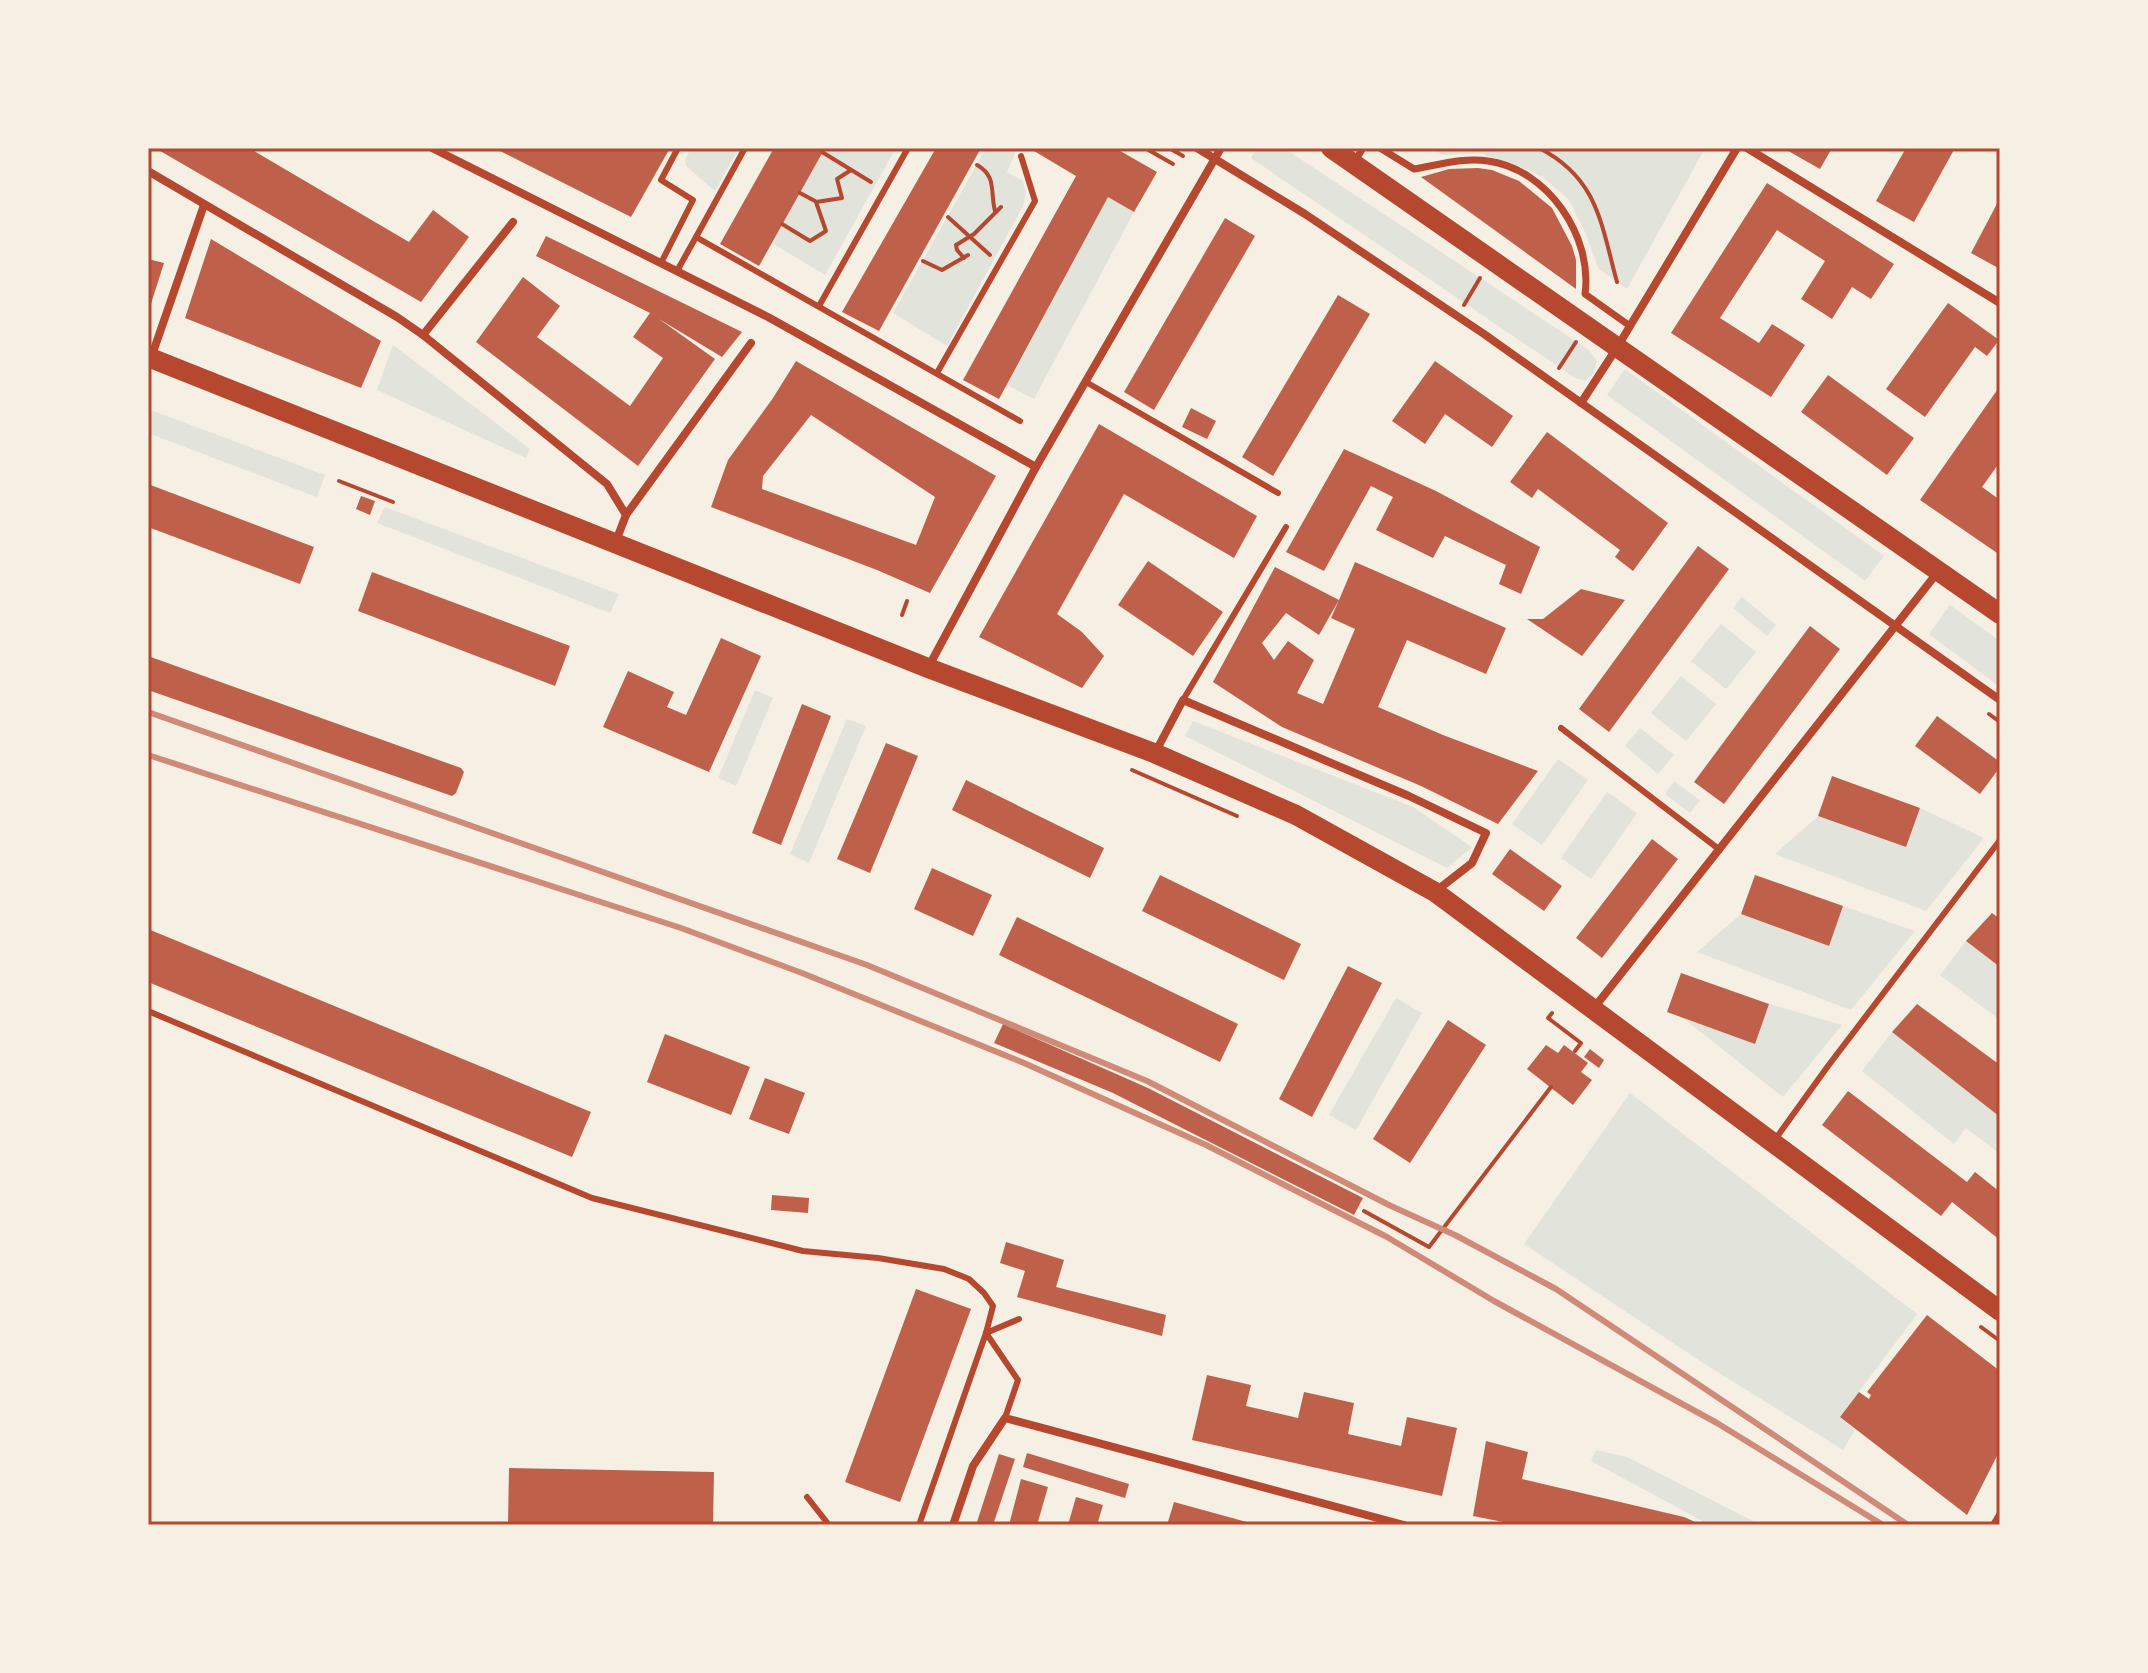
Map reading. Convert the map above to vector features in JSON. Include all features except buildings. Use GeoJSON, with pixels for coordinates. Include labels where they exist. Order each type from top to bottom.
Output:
{"type":"FeatureCollection","features":[{"type":"Feature","properties":{"kind":"main road"},"geometry":{"type":"LineString","coordinates":[[1331,148],[1358,155],[1618,346],[2000,614]]}},
{"type":"Feature","properties":{"kind":"main road"},"geometry":{"type":"LineString","coordinates":[[150,357],[928,668],[1154,753],[1296,815],[1435,892],[1999,1308]]}},
{"type":"Feature","properties":{"kind":"street"},"geometry":{"type":"LineString","coordinates":[[432,148],[768,317],[1036,467]]}},
{"type":"Feature","properties":{"kind":"street"},"geometry":{"type":"LineString","coordinates":[[1197,148],[1374,260],[2000,700]]}},
{"type":"Feature","properties":{"kind":"street"},"geometry":{"type":"LineString","coordinates":[[928,668],[1036,467],[1221,148]]}},
{"type":"Feature","properties":{"kind":"street"},"geometry":{"type":"LineString","coordinates":[[1380,148],[1414,169],[1465,160],[1490,161],[1535,180],[1565,214],[1575,231],[1588,274],[1585,294],[1630,326]]}},
{"type":"Feature","properties":{"kind":"street"},"geometry":{"type":"LineString","coordinates":[[1747,148],[2000,303]]}},
{"type":"Feature","properties":{"kind":"street"},"geometry":{"type":"LineString","coordinates":[[1581,403],[1736,149]]}},
{"type":"Feature","properties":{"kind":"street"},"geometry":{"type":"LineString","coordinates":[[148,171],[423,335],[607,484],[626,515]]}},
{"type":"Feature","properties":{"kind":"street"},"geometry":{"type":"LineString","coordinates":[[150,357],[204,205]]}},
{"type":"Feature","properties":{"kind":"street"},"geometry":{"type":"LineString","coordinates":[[423,335],[513,222]]}},
{"type":"Feature","properties":{"kind":"street"},"geometry":{"type":"LineString","coordinates":[[616,541],[626,515],[751,343]]}},
{"type":"Feature","properties":{"kind":"street"},"geometry":{"type":"LineString","coordinates":[[1594,1009],[1938,571]]}},
{"type":"Feature","properties":{"kind":"street"},"geometry":{"type":"LineString","coordinates":[[1154,753],[1183,700],[1409,796],[1486,833],[1472,863],[1435,892]]}},
{"type":"Feature","properties":{"kind":"street"},"geometry":{"type":"LineString","coordinates":[[953,1525],[973,1466],[1005,1418],[1404,1525]]}},
{"type":"Feature","properties":{"kind":"street"},"geometry":{"type":"LineString","coordinates":[[1994,1525],[2000,1515]]}},
{"type":"Feature","properties":{"kind":"lane"},"geometry":{"type":"LineString","coordinates":[[661,263],[693,200],[661,180],[678,148]]}},
{"type":"Feature","properties":{"kind":"lane"},"geometry":{"type":"LineString","coordinates":[[677,271],[745,148]]}},
{"type":"Feature","properties":{"kind":"lane"},"geometry":{"type":"LineString","coordinates":[[819,306],[908,148]]}},
{"type":"Feature","properties":{"kind":"lane"},"geometry":{"type":"LineString","coordinates":[[937,373],[1035,201],[1021,156]]}},
{"type":"Feature","properties":{"kind":"lane"},"geometry":{"type":"LineString","coordinates":[[696,237],[1020,421]]}},
{"type":"Feature","properties":{"kind":"lane"},"geometry":{"type":"LineString","coordinates":[[1086,382],[1278,493]]}},
{"type":"Feature","properties":{"kind":"lane"},"geometry":{"type":"LineString","coordinates":[[1183,700],[1286,527]]}},
{"type":"Feature","properties":{"kind":"lane"},"geometry":{"type":"LineString","coordinates":[[1561,728],[1720,850]]}},
{"type":"Feature","properties":{"kind":"lane"},"geometry":{"type":"LineString","coordinates":[[1774,1142],[2000,840]]}},
{"type":"Feature","properties":{"kind":"lane"},"geometry":{"type":"LineString","coordinates":[[148,1011],[592,1198],[803,1251],[878,1258],[944,1269],[969,1279],[993,1306],[919,1525]]}},
{"type":"Feature","properties":{"kind":"lane"},"geometry":{"type":"LineString","coordinates":[[986,1333],[1019,1319]]}},
{"type":"Feature","properties":{"kind":"lane"},"geometry":{"type":"LineString","coordinates":[[986,1333],[1018,1380],[1005,1418]]}},
{"type":"Feature","properties":{"kind":"lane"},"geometry":{"type":"LineString","coordinates":[[807,1497],[829,1525]]}},
{"type":"Feature","properties":{"kind":"path"},"geometry":{"type":"LineString","coordinates":[[1145,148],[1173,164]]}},
{"type":"Feature","properties":{"kind":"path"},"geometry":{"type":"LineString","coordinates":[[1539,148],[1559,158],[1584,184],[1608,237],[1617,282]]}},
{"type":"Feature","properties":{"kind":"path"},"geometry":{"type":"LineString","coordinates":[[822,152],[884,190]]}},
{"type":"Feature","properties":{"kind":"path"},"geometry":{"type":"LineString","coordinates":[[977,165],[987,173],[994,186],[996,212]]}},
{"type":"Feature","properties":{"kind":"path"},"geometry":{"type":"LineString","coordinates":[[800,193],[816,202],[842,198],[837,179],[851,170]]}},
{"type":"Feature","properties":{"kind":"path"},"geometry":{"type":"LineString","coordinates":[[782,224],[810,241],[826,231],[816,202]]}},
{"type":"Feature","properties":{"kind":"path"},"geometry":{"type":"LineString","coordinates":[[923,261],[942,270],[966,257],[957,250],[956,245],[1001,207]]}},
{"type":"Feature","properties":{"kind":"path"},"geometry":{"type":"LineString","coordinates":[[948,217],[999,261]]}},
{"type":"Feature","properties":{"kind":"path"},"geometry":{"type":"LineString","coordinates":[[1463,307],[1481,276]]}},
{"type":"Feature","properties":{"kind":"path"},"geometry":{"type":"LineString","coordinates":[[1557,371],[1577,340]]}},
{"type":"Feature","properties":{"kind":"path"},"geometry":{"type":"LineString","coordinates":[[339,481],[393,502]]}},
{"type":"Feature","properties":{"kind":"path"},"geometry":{"type":"LineString","coordinates":[[902,615],[907,601]]}},
{"type":"Feature","properties":{"kind":"path"},"geometry":{"type":"LineString","coordinates":[[1131,770],[1246,820]]}},
{"type":"Feature","properties":{"kind":"path"},"geometry":{"type":"LineString","coordinates":[[1552,1013],[1548,1018],[1581,1043],[1575,1051]]}},
{"type":"Feature","properties":{"kind":"path"},"geometry":{"type":"LineString","coordinates":[[1364,1211],[1429,1247],[1551,1087]]}},
{"type":"Feature","properties":{"kind":"path"},"geometry":{"type":"LineString","coordinates":[[1975,1323],[2000,1341]]}},
{"type":"Feature","properties":{"kind":"shaded area"},"geometry":{"type":"Polygon","coordinates":[[[691,148],[739,148],[715,191],[686,166],[685,160],[691,148]]]}},
{"type":"Feature","properties":{"kind":"shaded area"},"geometry":{"type":"Polygon","coordinates":[[[825,148],[896,148],[825,275],[772,243],[825,148]]]}},
{"type":"Feature","properties":{"kind":"shaded area"},"geometry":{"type":"Polygon","coordinates":[[[986,148],[1011,148],[1016,151],[1007,172],[1023,181],[1026,192],[1023,206],[947,346],[893,313],[986,148]]]}},
{"type":"Feature","properties":{"kind":"shaded area"},"geometry":{"type":"Polygon","coordinates":[[[1257,148],[1284,148],[1589,350],[1597,361],[1594,373],[1585,381],[1575,378],[1251,158],[1257,148]]]}},
{"type":"Feature","properties":{"kind":"shaded area"},"geometry":{"type":"Polygon","coordinates":[[[1430,148],[1705,148],[1627,289],[1598,268],[1569,200],[1543,177],[1478,153],[1444,155],[1430,148]]]}},
{"type":"Feature","properties":{"kind":"shaded area"},"geometry":{"type":"Polygon","coordinates":[[[1108,197],[1134,212],[1034,399],[1007,385],[1108,197]]]}},
{"type":"Feature","properties":{"kind":"shaded area"},"geometry":{"type":"Polygon","coordinates":[[[393,345],[530,449],[526,458],[377,390],[393,345]]]}},
{"type":"Feature","properties":{"kind":"shaded area"},"geometry":{"type":"Polygon","coordinates":[[[1625,369],[1884,556],[1865,581],[1607,395],[1625,369]]]}},
{"type":"Feature","properties":{"kind":"shaded area"},"geometry":{"type":"Polygon","coordinates":[[[148,409],[325,475],[317,497],[148,433],[148,409]]]}},
{"type":"Feature","properties":{"kind":"shaded area"},"geometry":{"type":"Polygon","coordinates":[[[385,507],[619,594],[610,613],[377,523],[385,507]]]}},
{"type":"Feature","properties":{"kind":"shaded area"},"geometry":{"type":"Polygon","coordinates":[[[1742,597],[1776,625],[1767,636],[1733,608],[1742,597]]]}},
{"type":"Feature","properties":{"kind":"shaded area"},"geometry":{"type":"Polygon","coordinates":[[[1950,605],[2000,641],[2000,687],[1929,634],[1950,605]]]}},
{"type":"Feature","properties":{"kind":"shaded area"},"geometry":{"type":"Polygon","coordinates":[[[1721,624],[1756,652],[1726,689],[1691,661],[1721,624]]]}},
{"type":"Feature","properties":{"kind":"shaded area"},"geometry":{"type":"Polygon","coordinates":[[[1681,676],[1716,704],[1686,741],[1651,713],[1681,676]]]}},
{"type":"Feature","properties":{"kind":"shaded area"},"geometry":{"type":"Polygon","coordinates":[[[755,690],[773,698],[736,786],[718,778],[755,690]]]}},
{"type":"Feature","properties":{"kind":"shaded area"},"geometry":{"type":"Polygon","coordinates":[[[847,719],[866,726],[809,863],[790,854],[847,719]]]}},
{"type":"Feature","properties":{"kind":"shaded area"},"geometry":{"type":"Polygon","coordinates":[[[1193,721],[1413,807],[1472,847],[1447,868],[1185,736],[1193,721]]]}},
{"type":"Feature","properties":{"kind":"shaded area"},"geometry":{"type":"Polygon","coordinates":[[[1640,728],[1674,755],[1658,774],[1625,746],[1640,728]]]}},
{"type":"Feature","properties":{"kind":"shaded area"},"geometry":{"type":"Polygon","coordinates":[[[1558,759],[1588,780],[1542,845],[1512,824],[1558,759]]]}},
{"type":"Feature","properties":{"kind":"shaded area"},"geometry":{"type":"Polygon","coordinates":[[[1674,781],[1700,800],[1690,813],[1665,794],[1674,781]]]}},
{"type":"Feature","properties":{"kind":"shaded area"},"geometry":{"type":"Polygon","coordinates":[[[1607,792],[1637,813],[1591,879],[1561,858],[1607,792]]]}},
{"type":"Feature","properties":{"kind":"shaded area"},"geometry":{"type":"Polygon","coordinates":[[[1920,808],[1984,838],[1926,911],[1775,854],[1818,816],[1905,847],[1920,808]]]}},
{"type":"Feature","properties":{"kind":"shaded area"},"geometry":{"type":"Polygon","coordinates":[[[1843,906],[1915,931],[1851,1010],[1697,952],[1741,914],[1828,946],[1843,906]]]}},
{"type":"Feature","properties":{"kind":"shaded area"},"geometry":{"type":"Polygon","coordinates":[[[1966,941],[2000,967],[2000,1020],[1940,975],[1966,941]]]}},
{"type":"Feature","properties":{"kind":"shaded area"},"geometry":{"type":"Polygon","coordinates":[[[1396,998],[1422,1013],[1356,1130],[1329,1115],[1396,998]]]}},
{"type":"Feature","properties":{"kind":"shaded area"},"geometry":{"type":"Polygon","coordinates":[[[1769,1004],[1842,1025],[1783,1097],[1683,1018],[1755,1043],[1769,1004]]]}},
{"type":"Feature","properties":{"kind":"shaded area"},"geometry":{"type":"Polygon","coordinates":[[[1892,1032],[2000,1117],[2000,1154],[1966,1128],[1954,1144],[1862,1071],[1892,1032]]]}},
{"type":"Feature","properties":{"kind":"shaded area"},"geometry":{"type":"Polygon","coordinates":[[[1630,1093],[1917,1314],[1840,1417],[1855,1430],[1843,1450],[1703,1363],[1524,1244],[1630,1093]]]}},
{"type":"Feature","properties":{"kind":"shaded area"},"geometry":{"type":"Polygon","coordinates":[[[1596,1450],[1627,1457],[1761,1525],[1710,1525],[1591,1461],[1596,1450]]]}},
{"type":"Feature","properties":{"kind":"railway"},"geometry":{"type":"LineString","coordinates":[[148,712],[867,965],[1147,1081],[1556,1289],[1908,1525]]}},
{"type":"Feature","properties":{"kind":"railway"},"geometry":{"type":"LineString","coordinates":[[148,755],[681,928],[802,973],[1024,1063],[1206,1145],[1387,1237],[1494,1301],[1717,1423],[1883,1525]]}}]}
